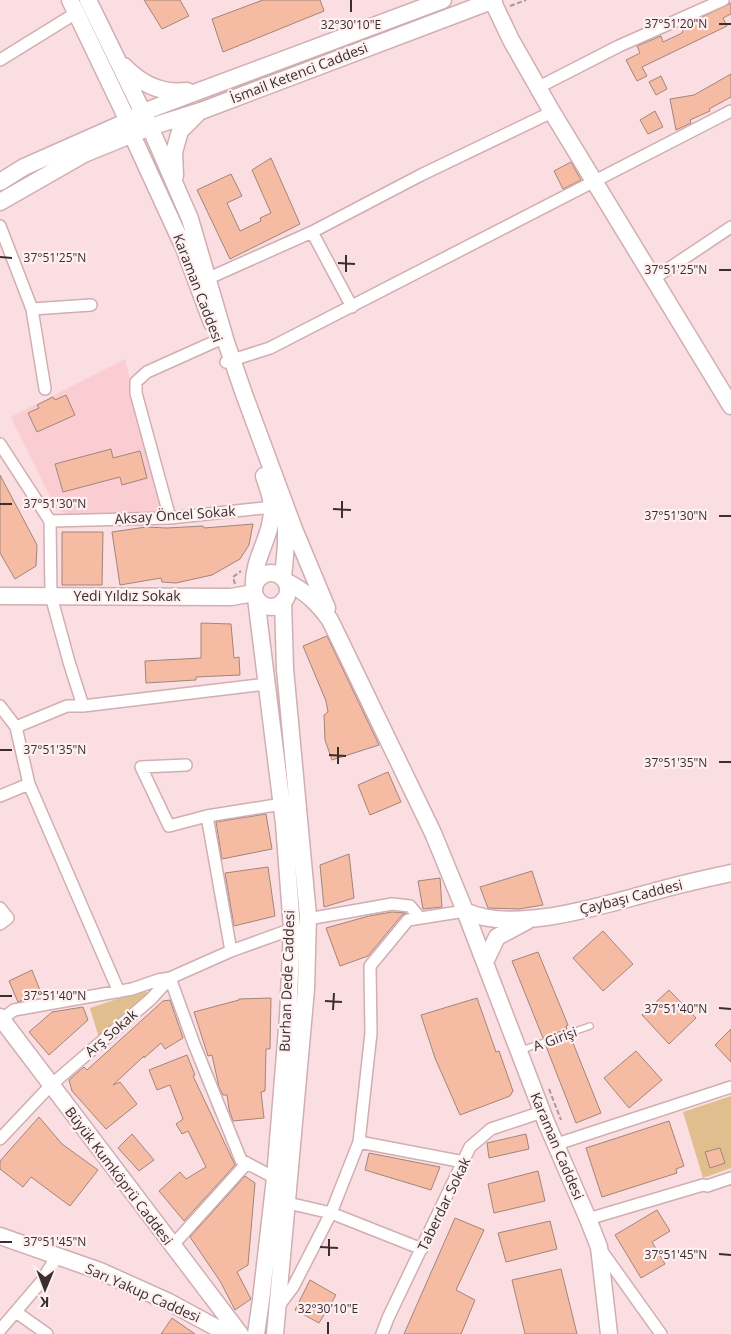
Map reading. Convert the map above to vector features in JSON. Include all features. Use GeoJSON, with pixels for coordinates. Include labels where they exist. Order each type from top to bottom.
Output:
{"type":"FeatureCollection","features":[{"type":"Feature","properties":{"kind":"main road","name":"Karaman Caddesi"},"geometry":{"type":"LineString","coordinates":[[88,0],[150,127],[190,219],[209,278],[222,338],[266,481],[294,529],[325,602],[330,620],[434,833],[542,1112],[599,1247],[609,1334]]}},
{"type":"Feature","properties":{"kind":"main road","name":"İsmail Ketenci Caddesi"},"geometry":{"type":"LineString","coordinates":[[130,128],[143,112],[443,0]]}},
{"type":"Feature","properties":{"kind":"main road"},"geometry":{"type":"LineString","coordinates":[[493,0],[511,40],[552,112],[731,406]]}},
{"type":"Feature","properties":{"kind":"main road","name":"İsmail Ketenci Caddesi"},"geometry":{"type":"LineString","coordinates":[[130,128],[150,127],[200,111],[493,0]]}},
{"type":"Feature","properties":{"kind":"main road","name":"Karaman Caddesi"},"geometry":{"type":"LineString","coordinates":[[73,7],[130,128],[222,338]]}},
{"type":"Feature","properties":{"kind":"main road"},"geometry":{"type":"LineString","coordinates":[[116,58],[141,82],[156,88],[178,92],[204,88]]}},
{"type":"Feature","properties":{"kind":"main road"},"geometry":{"type":"LineString","coordinates":[[175,184],[174,152],[180,131],[200,111]]}},
{"type":"Feature","properties":{"kind":"main road"},"geometry":{"type":"LineString","coordinates":[[0,182],[24,167],[130,128]]}},
{"type":"Feature","properties":{"kind":"main road"},"geometry":{"type":"LineString","coordinates":[[0,202],[130,128]]}},
{"type":"Feature","properties":{"kind":"main road","name":"Karaman Caddesi"},"geometry":{"type":"LineString","coordinates":[[279,505],[286,545],[284,580]]}},
{"type":"Feature","properties":{"kind":"main road","name":"Karaman Caddesi"},"geometry":{"type":"LineString","coordinates":[[254,593],[253,577],[257,560],[279,505]]}},
{"type":"Feature","properties":{"kind":"main road"},"geometry":{"type":"LineString","coordinates":[[284,580],[287,592],[283,601],[275,606],[264,605],[254,593],[258,577],[263,574],[274,573],[313,598],[330,620]]}},
{"type":"Feature","properties":{"kind":"main road","name":"Yedi Yıldız Sokak"},"geometry":{"type":"LineString","coordinates":[[0,596],[230,597],[254,593]]}},
{"type":"Feature","properties":{"kind":"main road","name":"Burhan Dede Caddesi"},"geometry":{"type":"LineString","coordinates":[[254,593],[282,804],[292,929],[288,1017],[275,1178],[256,1334]]}},
{"type":"Feature","properties":{"kind":"main road","name":"Burhan Dede Caddesi"},"geometry":{"type":"LineString","coordinates":[[275,1334],[306,989],[308,919],[286,669],[283,601]]}},
{"type":"Feature","properties":{"kind":"main road","name":"Çaybaşı Caddesi"},"geometry":{"type":"LineString","coordinates":[[531,919],[601,905],[731,873]]}},
{"type":"Feature","properties":{"kind":"main road"},"geometry":{"type":"LineString","coordinates":[[465,911],[489,919],[531,919]]}},
{"type":"Feature","properties":{"kind":"main road"},"geometry":{"type":"LineString","coordinates":[[485,962],[497,937],[531,919]]}},
{"type":"Feature","properties":{"kind":"main road","name":"Büyük Kumköprü Caddesi"},"geometry":{"type":"LineString","coordinates":[[1,1018],[240,1334]]}},
{"type":"Feature","properties":{"kind":"main road","name":"Sarı Yakup Caddesi"},"geometry":{"type":"LineString","coordinates":[[0,1236],[100,1271],[160,1298],[228,1334]]}},
{"type":"Feature","properties":{"kind":"street"},"geometry":{"type":"LineString","coordinates":[[539,87],[619,46],[723,0]]}},
{"type":"Feature","properties":{"kind":"street"},"geometry":{"type":"LineString","coordinates":[[0,60],[73,7]]}},
{"type":"Feature","properties":{"kind":"street"},"geometry":{"type":"LineString","coordinates":[[209,278],[312,232],[421,175],[552,112]]}},
{"type":"Feature","properties":{"kind":"street"},"geometry":{"type":"LineString","coordinates":[[229,361],[270,348],[731,112]]}},
{"type":"Feature","properties":{"kind":"street"},"geometry":{"type":"LineString","coordinates":[[0,226],[32,309],[45,389]]}},
{"type":"Feature","properties":{"kind":"street"},"geometry":{"type":"LineString","coordinates":[[653,279],[731,227]]}},
{"type":"Feature","properties":{"kind":"street"},"geometry":{"type":"LineString","coordinates":[[312,232],[352,307]]}},
{"type":"Feature","properties":{"kind":"street"},"geometry":{"type":"LineString","coordinates":[[32,309],[91,305]]}},
{"type":"Feature","properties":{"kind":"street"},"geometry":{"type":"LineString","coordinates":[[170,518],[136,393],[136,382],[147,372],[222,338]]}},
{"type":"Feature","properties":{"kind":"street"},"geometry":{"type":"LineString","coordinates":[[0,444],[50,520],[51,596],[83,706]]}},
{"type":"Feature","properties":{"kind":"street","name":"Aksay Öncel Sokak"},"geometry":{"type":"LineString","coordinates":[[50,520],[170,518],[279,505]]}},
{"type":"Feature","properties":{"kind":"street"},"geometry":{"type":"LineString","coordinates":[[16,727],[66,706],[83,706],[267,684]]}},
{"type":"Feature","properties":{"kind":"street"},"geometry":{"type":"LineString","coordinates":[[0,706],[16,727],[29,784],[119,992]]}},
{"type":"Feature","properties":{"kind":"street"},"geometry":{"type":"LineString","coordinates":[[186,765],[141,767],[168,826],[207,816],[282,804]]}},
{"type":"Feature","properties":{"kind":"street"},"geometry":{"type":"LineString","coordinates":[[0,796],[29,784]]}},
{"type":"Feature","properties":{"kind":"street"},"geometry":{"type":"LineString","coordinates":[[207,816],[231,950]]}},
{"type":"Feature","properties":{"kind":"street"},"geometry":{"type":"LineString","coordinates":[[308,919],[392,904],[410,906],[420,918]]}},
{"type":"Feature","properties":{"kind":"street"},"geometry":{"type":"LineString","coordinates":[[0,908],[8,918],[0,924]]}},
{"type":"Feature","properties":{"kind":"street"},"geometry":{"type":"LineString","coordinates":[[278,1307],[293,1287],[331,1213],[359,1142],[371,1033],[370,966],[408,920],[465,911]]}},
{"type":"Feature","properties":{"kind":"street"},"geometry":{"type":"LineString","coordinates":[[1,1018],[14,1010],[119,992],[164,979],[231,950],[292,929]]}},
{"type":"Feature","properties":{"kind":"street"},"geometry":{"type":"LineString","coordinates":[[164,979],[194,1044],[241,1160],[275,1178]]}},
{"type":"Feature","properties":{"kind":"street","name":"Arş Sokak"},"geometry":{"type":"LineString","coordinates":[[0,1139],[51,1085],[151,999],[164,979]]}},
{"type":"Feature","properties":{"kind":"street"},"geometry":{"type":"LineString","coordinates":[[557,1144],[731,1087]]}},
{"type":"Feature","properties":{"kind":"street","name":"Taberdar Sokak"},"geometry":{"type":"LineString","coordinates":[[382,1334],[470,1147],[491,1128],[542,1112]]}},
{"type":"Feature","properties":{"kind":"street"},"geometry":{"type":"LineString","coordinates":[[359,1142],[464,1162]]}},
{"type":"Feature","properties":{"kind":"street"},"geometry":{"type":"LineString","coordinates":[[172,1246],[247,1163]]}},
{"type":"Feature","properties":{"kind":"street"},"geometry":{"type":"LineString","coordinates":[[588,1219],[731,1178]]}},
{"type":"Feature","properties":{"kind":"street"},"geometry":{"type":"LineString","coordinates":[[288,1204],[331,1213],[422,1249]]}},
{"type":"Feature","properties":{"kind":"street"},"geometry":{"type":"LineString","coordinates":[[599,1247],[661,1334]]}},
{"type":"Feature","properties":{"kind":"street"},"geometry":{"type":"LineString","coordinates":[[0,1330],[41,1282],[56,1257]]}},
{"type":"Feature","properties":{"kind":"street"},"geometry":{"type":"LineString","coordinates":[[16,1312],[47,1334]]}},
{"type":"Feature","properties":{"kind":"lane","name":"A Girişi"},"geometry":{"type":"LineString","coordinates":[[519,1051],[590,1026]]}},
{"type":"Feature","properties":{"kind":"path"},"geometry":{"type":"LineString","coordinates":[[233,576],[246,568]]}},
{"type":"Feature","properties":{"kind":"shaded area"},"geometry":{"type":"Polygon","coordinates":[[[125,359],[160,506],[158,512],[68,514],[56,509],[11,417],[125,359]]]}},
{"type":"Feature","properties":{"kind":"shaded area"},"geometry":{"type":"Polygon","coordinates":[[[144,990],[148,993],[146,997],[99,1038],[90,1008],[144,990]]]}},
{"type":"Feature","properties":{"kind":"shaded area"},"geometry":{"type":"Polygon","coordinates":[[[731,1096],[731,1168],[703,1178],[683,1112],[731,1096]]]}},
{"type":"Feature","properties":{"kind":"building"},"geometry":{"type":"Polygon","coordinates":[[[144,0],[180,0],[189,16],[162,29],[144,0]]]}},
{"type":"Feature","properties":{"kind":"building"},"geometry":{"type":"Polygon","coordinates":[[[263,0],[320,0],[324,11],[223,52],[212,19],[263,0]]]}},
{"type":"Feature","properties":{"kind":"building"},"geometry":{"type":"Polygon","coordinates":[[[731,3],[731,14],[723,18],[727,26],[642,67],[647,76],[637,81],[626,60],[640,53],[637,46],[661,36],[663,42],[683,32],[681,27],[731,3]]]}},
{"type":"Feature","properties":{"kind":"building"},"geometry":{"type":"Polygon","coordinates":[[[731,74],[731,97],[709,109],[710,111],[690,120],[691,123],[676,130],[670,99],[694,95],[731,74]]]}},
{"type":"Feature","properties":{"kind":"building"},"geometry":{"type":"Polygon","coordinates":[[[661,76],[667,89],[656,95],[649,82],[661,76]]]}},
{"type":"Feature","properties":{"kind":"building"},"geometry":{"type":"Polygon","coordinates":[[[655,111],[663,127],[648,134],[640,120],[655,111]]]}},
{"type":"Feature","properties":{"kind":"building"},"geometry":{"type":"Polygon","coordinates":[[[271,158],[300,224],[230,259],[197,190],[231,174],[242,196],[227,203],[240,231],[261,221],[260,218],[271,213],[252,170],[271,158]]]}},
{"type":"Feature","properties":{"kind":"building"},"geometry":{"type":"Polygon","coordinates":[[[571,162],[581,180],[563,189],[554,171],[571,162]]]}},
{"type":"Feature","properties":{"kind":"building"},"geometry":{"type":"Polygon","coordinates":[[[66,395],[75,415],[37,432],[28,413],[39,408],[37,405],[53,397],[55,400],[66,395]]]}},
{"type":"Feature","properties":{"kind":"building"},"geometry":{"type":"Polygon","coordinates":[[[111,449],[113,458],[140,451],[147,478],[122,485],[120,477],[63,492],[55,464],[111,449]]]}},
{"type":"Feature","properties":{"kind":"building"},"geometry":{"type":"Polygon","coordinates":[[[0,475],[37,545],[36,566],[15,579],[0,553],[0,475]]]}},
{"type":"Feature","properties":{"kind":"building"},"geometry":{"type":"Polygon","coordinates":[[[253,524],[249,545],[240,559],[212,575],[176,583],[162,582],[161,578],[120,585],[112,532],[146,527],[203,526],[204,528],[253,524]]]}},
{"type":"Feature","properties":{"kind":"building"},"geometry":{"type":"Polygon","coordinates":[[[62,532],[103,532],[102,585],[62,585],[62,532]]]}},
{"type":"Feature","properties":{"kind":"building"},"geometry":{"type":"Polygon","coordinates":[[[201,623],[231,624],[234,658],[239,657],[240,675],[196,677],[196,680],[146,683],[145,661],[201,658],[201,623]]]}},
{"type":"Feature","properties":{"kind":"building"},"geometry":{"type":"Polygon","coordinates":[[[327,636],[379,745],[332,760],[325,740],[324,715],[328,712],[326,701],[303,646],[327,636]]]}},
{"type":"Feature","properties":{"kind":"building"},"geometry":{"type":"Polygon","coordinates":[[[388,772],[401,802],[370,815],[358,785],[388,772]]]}},
{"type":"Feature","properties":{"kind":"building"},"geometry":{"type":"Polygon","coordinates":[[[266,814],[272,849],[222,859],[216,822],[266,814]]]}},
{"type":"Feature","properties":{"kind":"building"},"geometry":{"type":"Polygon","coordinates":[[[349,854],[354,898],[324,907],[320,865],[349,854]]]}},
{"type":"Feature","properties":{"kind":"building"},"geometry":{"type":"Polygon","coordinates":[[[268,867],[275,916],[234,926],[225,873],[268,867]]]}},
{"type":"Feature","properties":{"kind":"building"},"geometry":{"type":"Polygon","coordinates":[[[532,871],[543,905],[519,909],[488,908],[480,887],[532,871]]]}},
{"type":"Feature","properties":{"kind":"building"},"geometry":{"type":"Polygon","coordinates":[[[440,878],[442,907],[423,909],[418,881],[440,878]]]}},
{"type":"Feature","properties":{"kind":"building"},"geometry":{"type":"Polygon","coordinates":[[[392,912],[406,913],[402,915],[368,956],[340,966],[326,928],[369,916],[392,912]]]}},
{"type":"Feature","properties":{"kind":"building"},"geometry":{"type":"Polygon","coordinates":[[[603,931],[633,964],[603,991],[573,958],[603,931]]]}},
{"type":"Feature","properties":{"kind":"building"},"geometry":{"type":"Polygon","coordinates":[[[538,952],[568,1025],[566,1026],[567,1029],[543,1038],[512,961],[538,952]]]}},
{"type":"Feature","properties":{"kind":"building"},"geometry":{"type":"Polygon","coordinates":[[[32,970],[41,993],[18,1002],[9,981],[32,970]]]}},
{"type":"Feature","properties":{"kind":"building"},"geometry":{"type":"Polygon","coordinates":[[[669,990],[696,1018],[669,1044],[642,1015],[669,990]]]}},
{"type":"Feature","properties":{"kind":"building"},"geometry":{"type":"Polygon","coordinates":[[[271,998],[270,1049],[266,1049],[265,1091],[261,1092],[264,1118],[233,1121],[227,1095],[223,1095],[219,1087],[212,1055],[208,1056],[194,1012],[239,999],[271,998]]]}},
{"type":"Feature","properties":{"kind":"building"},"geometry":{"type":"Polygon","coordinates":[[[477,998],[496,1052],[499,1051],[513,1091],[510,1096],[460,1115],[435,1058],[421,1015],[477,998]]]}},
{"type":"Feature","properties":{"kind":"building"},"geometry":{"type":"Polygon","coordinates":[[[170,1000],[183,1038],[165,1049],[161,1043],[113,1085],[120,1082],[137,1104],[106,1129],[72,1091],[69,1080],[84,1067],[87,1070],[163,1001],[170,1000]]]}},
{"type":"Feature","properties":{"kind":"building"},"geometry":{"type":"Polygon","coordinates":[[[83,1007],[88,1020],[49,1055],[29,1032],[52,1012],[83,1007]]]}},
{"type":"Feature","properties":{"kind":"building"},"geometry":{"type":"Polygon","coordinates":[[[731,1029],[731,1062],[715,1045],[731,1029]]]}},
{"type":"Feature","properties":{"kind":"building"},"geometry":{"type":"Polygon","coordinates":[[[571,1038],[601,1113],[576,1123],[546,1046],[571,1038]]]}},
{"type":"Feature","properties":{"kind":"building"},"geometry":{"type":"Polygon","coordinates":[[[636,1051],[662,1080],[629,1108],[604,1078],[636,1051]]]}},
{"type":"Feature","properties":{"kind":"building"},"geometry":{"type":"Polygon","coordinates":[[[187,1055],[195,1075],[193,1076],[235,1165],[184,1221],[159,1191],[180,1172],[186,1179],[206,1167],[188,1131],[182,1134],[176,1124],[183,1119],[170,1085],[157,1090],[149,1070],[187,1055]]]}},
{"type":"Feature","properties":{"kind":"building"},"geometry":{"type":"Polygon","coordinates":[[[39,1117],[62,1144],[98,1170],[70,1206],[31,1177],[23,1187],[0,1169],[0,1161],[39,1117]]]}},
{"type":"Feature","properties":{"kind":"building"},"geometry":{"type":"Polygon","coordinates":[[[669,1121],[684,1166],[676,1169],[677,1173],[602,1197],[586,1148],[669,1121]]]}},
{"type":"Feature","properties":{"kind":"building"},"geometry":{"type":"Polygon","coordinates":[[[132,1134],[154,1160],[139,1171],[118,1148],[132,1134]]]}},
{"type":"Feature","properties":{"kind":"building"},"geometry":{"type":"Polygon","coordinates":[[[526,1134],[529,1149],[489,1158],[487,1143],[526,1134]]]}},
{"type":"Feature","properties":{"kind":"building"},"geometry":{"type":"Polygon","coordinates":[[[720,1148],[725,1163],[710,1168],[705,1152],[720,1148]]]}},
{"type":"Feature","properties":{"kind":"building"},"geometry":{"type":"Polygon","coordinates":[[[369,1153],[440,1167],[431,1190],[365,1170],[369,1153]]]}},
{"type":"Feature","properties":{"kind":"building"},"geometry":{"type":"Polygon","coordinates":[[[538,1171],[545,1201],[494,1213],[488,1184],[538,1171]]]}},
{"type":"Feature","properties":{"kind":"building"},"geometry":{"type":"Polygon","coordinates":[[[245,1176],[255,1183],[248,1265],[237,1272],[251,1299],[235,1310],[220,1281],[190,1237],[245,1176]]]}},
{"type":"Feature","properties":{"kind":"building"},"geometry":{"type":"Polygon","coordinates":[[[657,1210],[670,1231],[652,1242],[665,1264],[641,1278],[615,1235],[657,1210]]]}},
{"type":"Feature","properties":{"kind":"building"},"geometry":{"type":"Polygon","coordinates":[[[455,1218],[484,1230],[456,1290],[475,1300],[461,1334],[404,1334],[455,1218]]]}},
{"type":"Feature","properties":{"kind":"building"},"geometry":{"type":"Polygon","coordinates":[[[550,1221],[557,1249],[506,1262],[498,1233],[550,1221]]]}},
{"type":"Feature","properties":{"kind":"building"},"geometry":{"type":"Polygon","coordinates":[[[561,1269],[577,1334],[525,1334],[512,1280],[561,1269]]]}},
{"type":"Feature","properties":{"kind":"building"},"geometry":{"type":"Polygon","coordinates":[[[310,1280],[336,1295],[319,1323],[295,1310],[310,1280]]]}},
{"type":"Feature","properties":{"kind":"building"},"geometry":{"type":"Polygon","coordinates":[[[172,1318],[195,1334],[161,1334],[172,1318]]]}}]}
